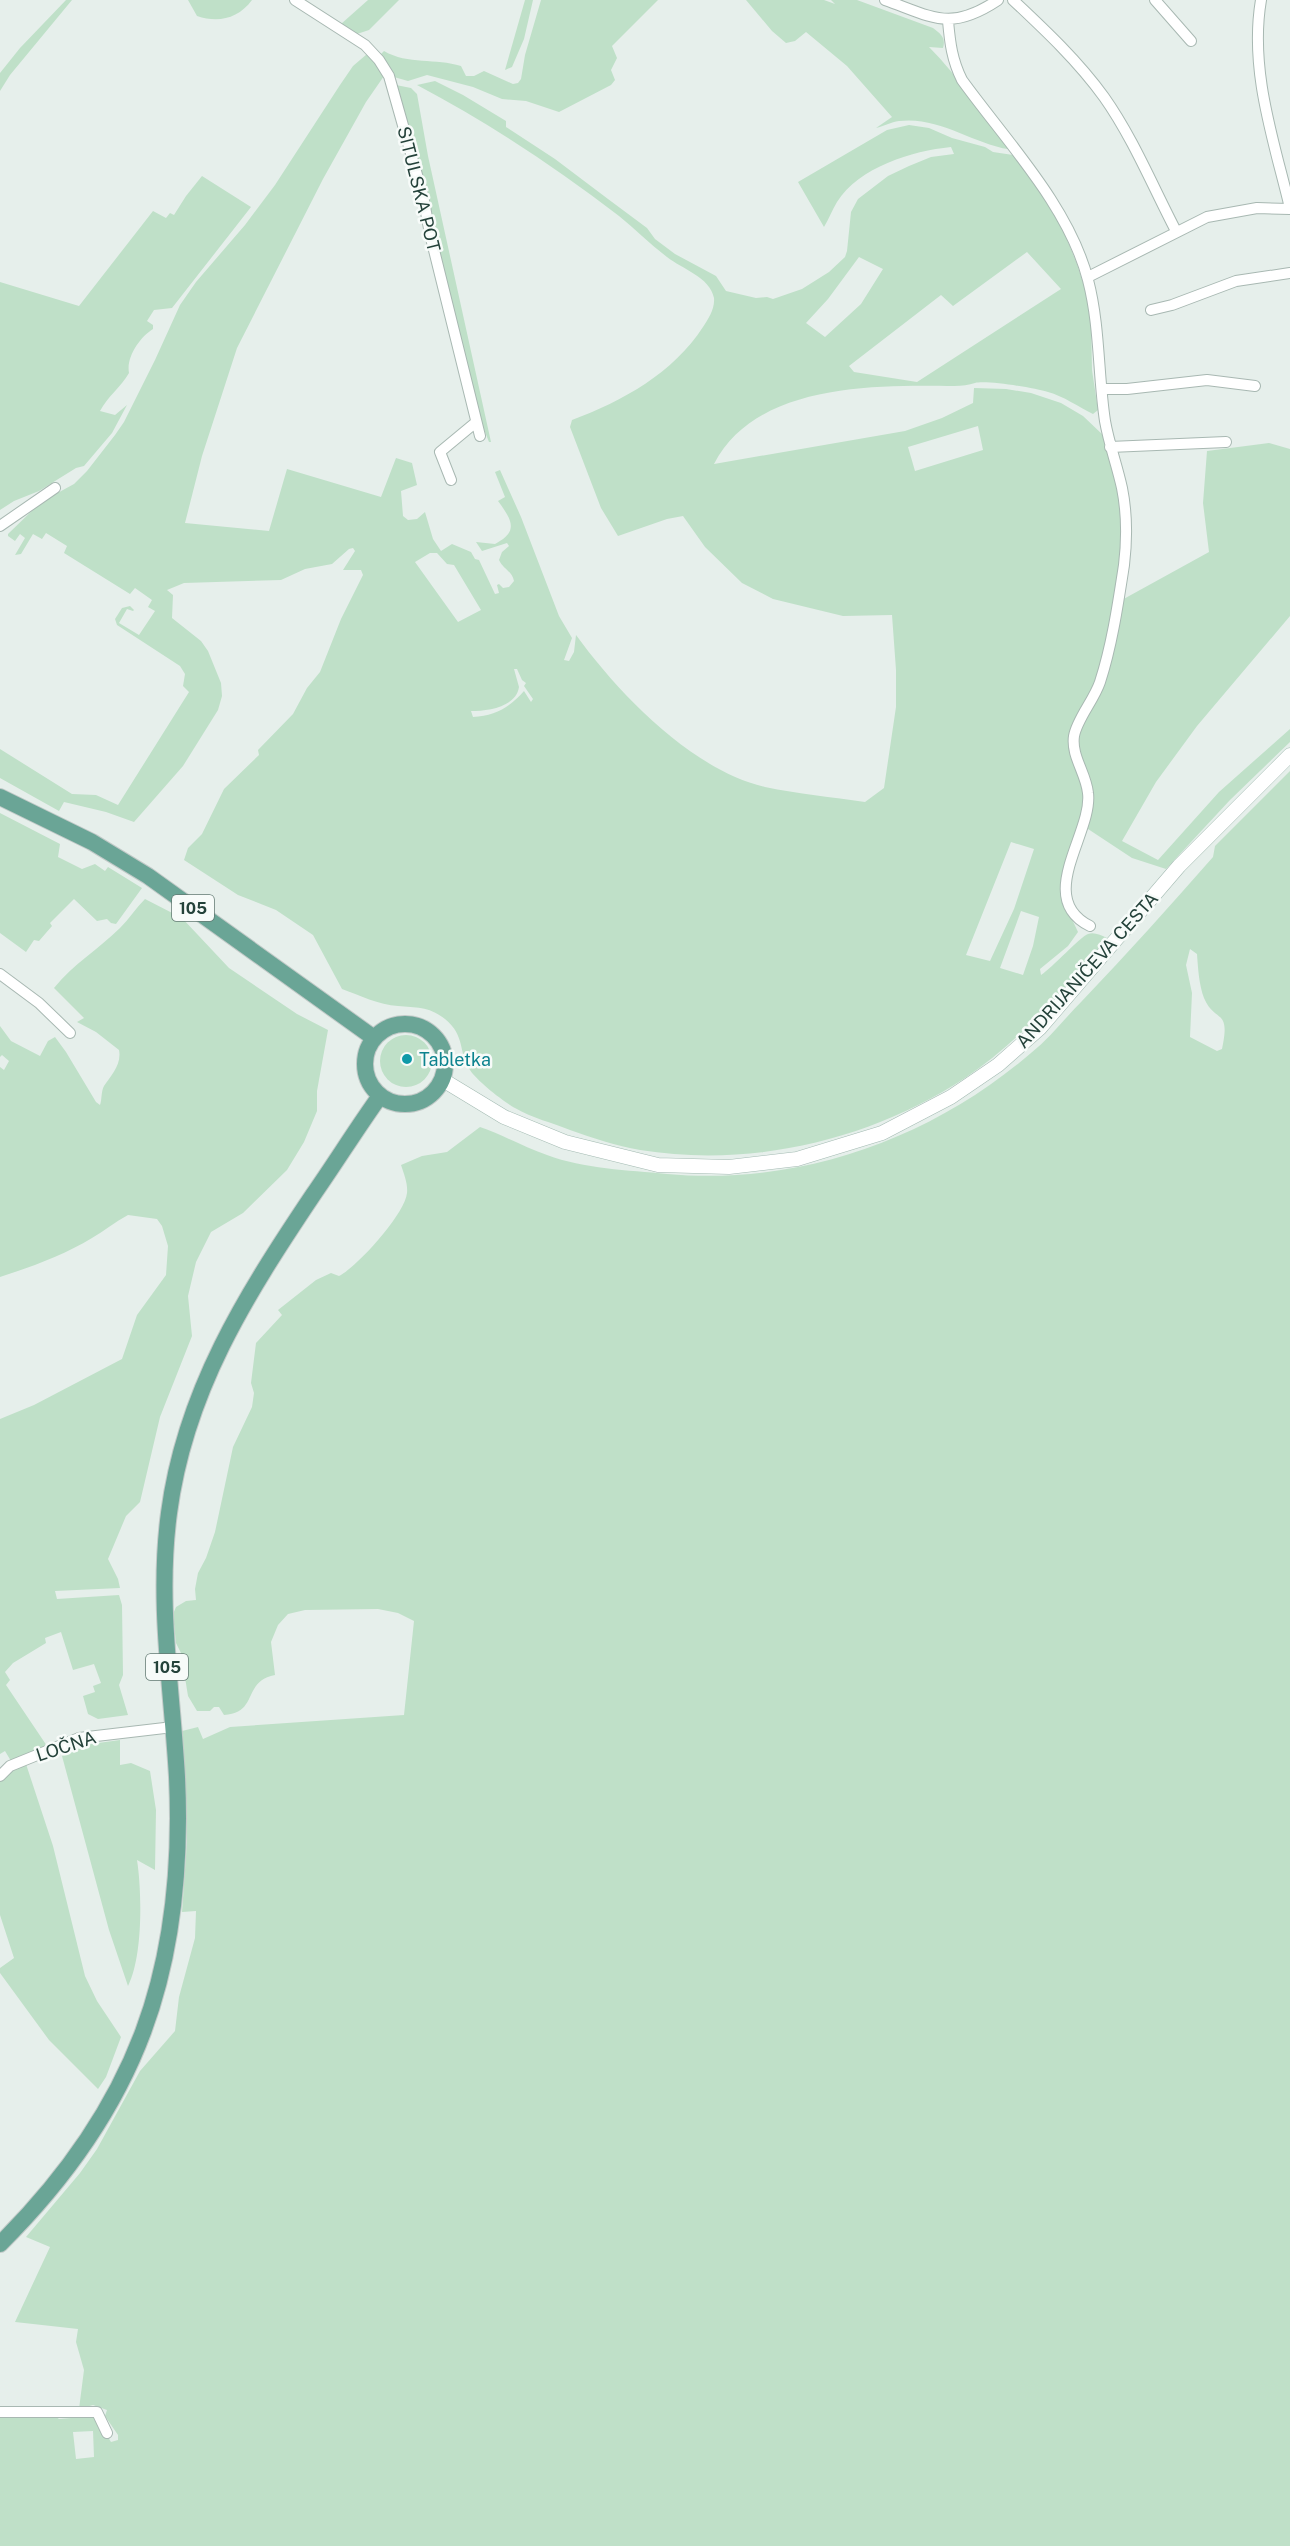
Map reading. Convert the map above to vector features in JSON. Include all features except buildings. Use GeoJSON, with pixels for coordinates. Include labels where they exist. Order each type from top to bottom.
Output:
{"type":"FeatureCollection","features":[{"type":"Feature","properties":{"kind":"main road","name":"ANDRIJANIČEVA CESTA"},"geometry":{"type":"LineString","coordinates":[[443,1080],[504,1117],[565,1142],[658,1165],[729,1167],[797,1159],[882,1133],[951,1097],[998,1065],[1040,1028],[1179,866],[1290,755]]}},
{"type":"Feature","properties":{"kind":"main road","name":"105"},"geometry":{"type":"LineString","coordinates":[[0,796],[92,842],[147,876],[374,1038]]}},
{"type":"Feature","properties":{"kind":"main road"},"geometry":{"type":"LineString","coordinates":[[409,1023],[421,1026],[432,1033],[440,1043],[445,1055],[446,1068],[443,1080],[432,1095],[416,1103],[403,1105],[391,1102],[380,1096],[372,1087],[365,1068],[368,1049],[374,1038],[384,1029],[396,1024],[409,1023]]}},
{"type":"Feature","properties":{"kind":"main road","name":"105"},"geometry":{"type":"LineString","coordinates":[[0,2244],[60,2179],[94,2133],[123,2080],[143,2034],[160,1978],[176,1898],[178,1836],[173,1727],[165,1641],[165,1551],[177,1471],[198,1395],[231,1326],[277,1249],[380,1096]]}},
{"type":"Feature","properties":{"kind":"street","name":"SITULSKA POT"},"geometry":{"type":"LineString","coordinates":[[295,0],[365,45],[379,60],[389,76],[423,196],[475,423],[480,436]]}},
{"type":"Feature","properties":{"kind":"street"},"geometry":{"type":"LineString","coordinates":[[885,0],[948,21],[978,12],[998,0]]}},
{"type":"Feature","properties":{"kind":"street"},"geometry":{"type":"LineString","coordinates":[[1013,0],[1071,57],[1105,99],[1137,154],[1176,231]]}},
{"type":"Feature","properties":{"kind":"street"},"geometry":{"type":"LineString","coordinates":[[1155,0],[1191,41]]}},
{"type":"Feature","properties":{"kind":"street"},"geometry":{"type":"LineString","coordinates":[[1088,278],[1176,231],[1208,217],[1230,211],[1257,208],[1290,209],[1259,67],[1257,23],[1261,0]]}},
{"type":"Feature","properties":{"kind":"street"},"geometry":{"type":"LineString","coordinates":[[948,21],[950,46],[962,80],[1056,206],[1070,233],[1088,278],[1094,305],[1110,447],[1122,489],[1126,528],[1119,591],[1100,683],[1074,737],[1074,751],[1088,793],[1088,807],[1071,857],[1066,890],[1072,911],[1078,920],[1090,926]]}},
{"type":"Feature","properties":{"kind":"street"},"geometry":{"type":"LineString","coordinates":[[1151,310],[1181,302],[1236,281],[1290,273]]}},
{"type":"Feature","properties":{"kind":"street"},"geometry":{"type":"LineString","coordinates":[[1102,389],[1127,389],[1207,380],[1255,386]]}},
{"type":"Feature","properties":{"kind":"street"},"geometry":{"type":"LineString","coordinates":[[451,480],[440,452],[475,423]]}},
{"type":"Feature","properties":{"kind":"street"},"geometry":{"type":"LineString","coordinates":[[1110,447],[1226,442]]}},
{"type":"Feature","properties":{"kind":"street"},"geometry":{"type":"LineString","coordinates":[[0,526],[55,488]]}},
{"type":"Feature","properties":{"kind":"street"},"geometry":{"type":"LineString","coordinates":[[0,974],[39,1003],[70,1033]]}},
{"type":"Feature","properties":{"kind":"street","name":"LOČNA"},"geometry":{"type":"LineString","coordinates":[[0,1776],[10,1766],[79,1738],[173,1727]]}},
{"type":"Feature","properties":{"kind":"street"},"geometry":{"type":"LineString","coordinates":[[0,2412],[98,2412],[107,2433]]}},
{"type":"Feature","properties":{"kind":"green space"},"geometry":{"type":"Polygon","coordinates":[[[66,0],[72,0],[10,75],[0,91],[0,73],[20,48],[66,0]]]}},
{"type":"Feature","properties":{"kind":"green space"},"geometry":{"type":"Polygon","coordinates":[[[188,0],[252,0],[234,15],[212,19],[197,16],[188,0]]]}},
{"type":"Feature","properties":{"kind":"green space"},"geometry":{"type":"Polygon","coordinates":[[[368,0],[399,0],[369,30],[357,34],[341,24],[368,0]]]}},
{"type":"Feature","properties":{"kind":"green space"},"geometry":{"type":"Polygon","coordinates":[[[525,0],[533,0],[524,39],[512,67],[505,70],[525,0]]]}},
{"type":"Feature","properties":{"kind":"green space"},"geometry":{"type":"Polygon","coordinates":[[[541,0],[658,0],[612,46],[617,58],[611,70],[615,80],[611,85],[559,112],[526,101],[502,99],[473,87],[427,75],[408,81],[394,77],[381,54],[384,51],[412,60],[461,66],[466,76],[474,76],[484,71],[513,84],[518,83],[521,79],[525,55],[541,0]]]}},
{"type":"Feature","properties":{"kind":"green space"},"geometry":{"type":"Polygon","coordinates":[[[746,0],[824,0],[835,4],[831,0],[857,0],[933,28],[942,36],[944,45],[943,48],[929,47],[961,83],[1008,149],[927,122],[899,121],[876,128],[892,117],[847,66],[806,32],[795,41],[786,43],[772,31],[746,0]]]}},
{"type":"Feature","properties":{"kind":"green space"},"geometry":{"type":"Polygon","coordinates":[[[367,54],[373,57],[384,76],[366,102],[323,179],[237,348],[202,456],[185,523],[269,531],[287,469],[381,497],[396,458],[412,463],[417,485],[401,491],[403,516],[408,520],[417,519],[425,512],[433,539],[441,551],[452,544],[471,552],[475,559],[479,560],[495,594],[499,593],[497,585],[503,588],[509,587],[514,581],[499,560],[502,552],[509,546],[507,543],[482,551],[476,542],[495,544],[508,534],[510,529],[511,524],[507,513],[498,501],[505,497],[495,472],[500,470],[521,517],[559,616],[572,638],[564,660],[569,661],[574,652],[576,635],[613,681],[659,727],[684,747],[711,764],[738,778],[765,787],[865,802],[884,788],[896,707],[892,615],[843,616],[773,599],[742,583],[705,547],[683,516],[667,519],[618,536],[601,508],[570,427],[572,420],[610,404],[662,372],[691,343],[703,327],[714,302],[711,291],[707,284],[695,274],[667,257],[619,216],[571,180],[496,130],[417,85],[435,81],[506,121],[506,127],[555,159],[647,228],[655,239],[675,254],[716,276],[726,291],[756,298],[773,299],[802,289],[829,272],[845,257],[851,212],[858,199],[888,176],[909,166],[931,157],[954,154],[951,147],[920,152],[872,170],[847,190],[837,202],[824,227],[798,182],[887,130],[909,125],[929,128],[952,138],[985,147],[993,152],[1013,155],[1055,210],[1087,295],[1091,321],[1092,370],[1098,410],[1093,414],[1054,394],[1000,383],[854,389],[820,394],[788,403],[758,418],[733,437],[714,464],[905,431],[942,418],[973,403],[974,388],[1006,389],[1031,393],[1061,403],[1083,416],[1103,435],[1121,507],[1122,545],[1111,624],[1099,679],[1073,726],[1085,800],[1074,837],[1069,913],[1078,932],[1068,946],[1040,969],[1041,975],[1088,934],[1107,938],[1059,995],[1005,1048],[965,1078],[929,1100],[850,1133],[809,1144],[767,1151],[725,1155],[682,1155],[640,1150],[596,1139],[535,1118],[510,1105],[473,1075],[466,1064],[456,1032],[445,1019],[428,1010],[384,1004],[342,989],[313,935],[276,910],[238,895],[184,860],[188,848],[202,834],[224,789],[259,755],[258,750],[293,714],[307,688],[320,672],[341,619],[363,575],[361,570],[343,570],[355,551],[353,548],[332,564],[305,569],[281,580],[184,583],[167,590],[173,595],[172,618],[201,641],[208,651],[221,683],[222,696],[218,710],[183,766],[134,822],[106,812],[64,802],[59,811],[0,778],[0,749],[72,794],[96,795],[118,805],[189,692],[183,686],[185,674],[180,666],[117,625],[115,619],[122,608],[130,606],[134,610],[127,609],[119,623],[139,635],[155,611],[148,607],[152,600],[135,588],[130,594],[64,553],[67,546],[46,533],[42,539],[33,534],[21,554],[15,555],[25,538],[20,534],[15,541],[8,534],[41,502],[74,484],[115,435],[124,422],[155,360],[180,305],[275,185],[353,66],[367,54]],[[1027,252],[953,306],[941,295],[849,366],[854,372],[917,382],[1061,289],[1027,252]],[[859,257],[828,299],[806,323],[825,337],[861,304],[883,269],[859,257]],[[978,426],[908,447],[915,471],[983,450],[978,426]],[[430,553],[415,562],[458,622],[481,610],[454,565],[447,564],[437,553],[430,553]],[[514,669],[519,687],[517,694],[500,706],[471,711],[473,717],[502,710],[524,691],[531,702],[533,699],[524,686],[526,683],[517,669],[514,669]],[[1011,842],[966,955],[990,961],[1014,909],[1034,849],[1011,842]],[[1021,911],[1000,968],[1023,975],[1033,946],[1039,917],[1021,911]]]}},
{"type":"Feature","properties":{"kind":"green space"},"geometry":{"type":"Polygon","coordinates":[[[396,85],[411,88],[417,94],[428,156],[491,442],[481,422],[396,85]]]}},
{"type":"Feature","properties":{"kind":"green space"},"geometry":{"type":"Polygon","coordinates":[[[202,176],[251,207],[172,308],[154,310],[147,321],[153,325],[153,329],[135,348],[130,360],[129,373],[100,411],[115,415],[127,405],[112,433],[84,466],[76,468],[39,491],[14,501],[0,510],[0,282],[79,306],[153,211],[166,218],[170,213],[174,215],[202,176]]]}},
{"type":"Feature","properties":{"kind":"green space"},"geometry":{"type":"Polygon","coordinates":[[[1269,443],[1290,449],[1290,616],[1197,726],[1156,782],[1122,841],[1158,860],[1219,792],[1290,729],[1290,742],[1230,800],[1166,869],[1132,858],[1085,827],[1089,781],[1076,737],[1098,695],[1120,601],[1209,552],[1203,503],[1207,451],[1269,443]]]}},
{"type":"Feature","properties":{"kind":"green space"},"geometry":{"type":"Polygon","coordinates":[[[1290,771],[1290,2546],[0,2546],[0,2414],[55,2416],[59,2419],[95,2416],[111,2442],[118,2440],[118,2435],[105,2416],[107,2410],[93,2405],[79,2409],[84,2370],[76,2342],[78,2329],[15,2322],[50,2247],[26,2237],[80,2173],[97,2149],[140,2071],[175,2031],[179,1997],[195,1938],[196,1911],[182,1912],[187,1842],[182,1731],[198,1727],[203,1739],[230,1727],[404,1715],[414,1621],[398,1613],[378,1609],[305,1610],[288,1614],[278,1625],[271,1642],[275,1675],[265,1678],[258,1684],[247,1703],[235,1713],[224,1715],[219,1707],[214,1707],[210,1711],[197,1711],[188,1696],[181,1653],[176,1643],[173,1614],[176,1607],[186,1601],[196,1600],[195,1589],[198,1573],[215,1532],[233,1447],[252,1407],[254,1393],[251,1383],[256,1343],[282,1315],[278,1310],[316,1280],[331,1273],[339,1276],[347,1271],[379,1239],[398,1214],[407,1193],[401,1165],[422,1156],[447,1152],[480,1127],[561,1160],[606,1168],[717,1176],[766,1172],[814,1164],[861,1150],[907,1132],[951,1110],[992,1083],[1038,1047],[1213,857],[1215,846],[1290,771]],[[1190,949],[1186,965],[1192,993],[1190,1037],[1217,1051],[1222,1049],[1225,1027],[1223,1021],[1208,1006],[1204,998],[1197,954],[1190,949]],[[93,2431],[73,2432],[76,2459],[94,2457],[93,2431]]]}},
{"type":"Feature","properties":{"kind":"green space"},"geometry":{"type":"Polygon","coordinates":[[[0,813],[60,844],[58,857],[82,869],[95,864],[105,871],[108,867],[142,888],[116,924],[107,919],[97,921],[74,899],[50,923],[52,926],[39,941],[34,940],[26,952],[0,933],[0,813]]]}},
{"type":"Feature","properties":{"kind":"green space"},"geometry":{"type":"Polygon","coordinates":[[[145,899],[182,918],[229,968],[297,1014],[328,1030],[317,1091],[317,1111],[304,1142],[287,1170],[243,1213],[211,1232],[196,1262],[188,1296],[192,1336],[160,1417],[140,1502],[126,1516],[108,1559],[120,1588],[55,1591],[57,1599],[119,1595],[122,1605],[123,1675],[119,1685],[128,1715],[98,1719],[88,1714],[83,1696],[95,1692],[93,1686],[101,1683],[94,1664],[73,1670],[61,1632],[45,1638],[46,1643],[13,1663],[5,1672],[10,1680],[6,1685],[47,1746],[11,1761],[5,1751],[0,1754],[0,1419],[34,1405],[122,1359],[137,1315],[166,1275],[168,1246],[162,1226],[157,1219],[128,1215],[70,1250],[0,1277],[0,1067],[4,1070],[9,1061],[2,1055],[0,1057],[0,1026],[11,1041],[40,1056],[48,1041],[55,1037],[100,1105],[103,1088],[119,1060],[119,1050],[96,1032],[77,1022],[84,1018],[54,988],[69,971],[120,928],[145,899]]]}},
{"type":"Feature","properties":{"kind":"green space"},"geometry":{"type":"Polygon","coordinates":[[[406,1035],[420,1039],[428,1047],[432,1061],[428,1075],[420,1083],[406,1087],[392,1083],[384,1075],[380,1061],[384,1047],[392,1039],[406,1035]]]}},
{"type":"Feature","properties":{"kind":"green space"},"geometry":{"type":"Polygon","coordinates":[[[120,1740],[120,1765],[131,1763],[150,1771],[156,1810],[155,1870],[137,1860],[140,1889],[139,1942],[133,1974],[128,1986],[109,1930],[62,1756],[91,1744],[120,1740]]]}},
{"type":"Feature","properties":{"kind":"green space"},"geometry":{"type":"Polygon","coordinates":[[[26,1764],[53,1846],[85,1976],[97,2001],[121,2037],[106,2077],[98,2089],[49,2040],[0,1973],[0,1968],[14,1958],[0,1915],[0,1781],[6,1773],[26,1764]]]}},
{"type":"Feature","properties":{"kind":"place","name":"Tabletka"},"geometry":{"type":"Point","coordinates":[407,1059]}}]}
